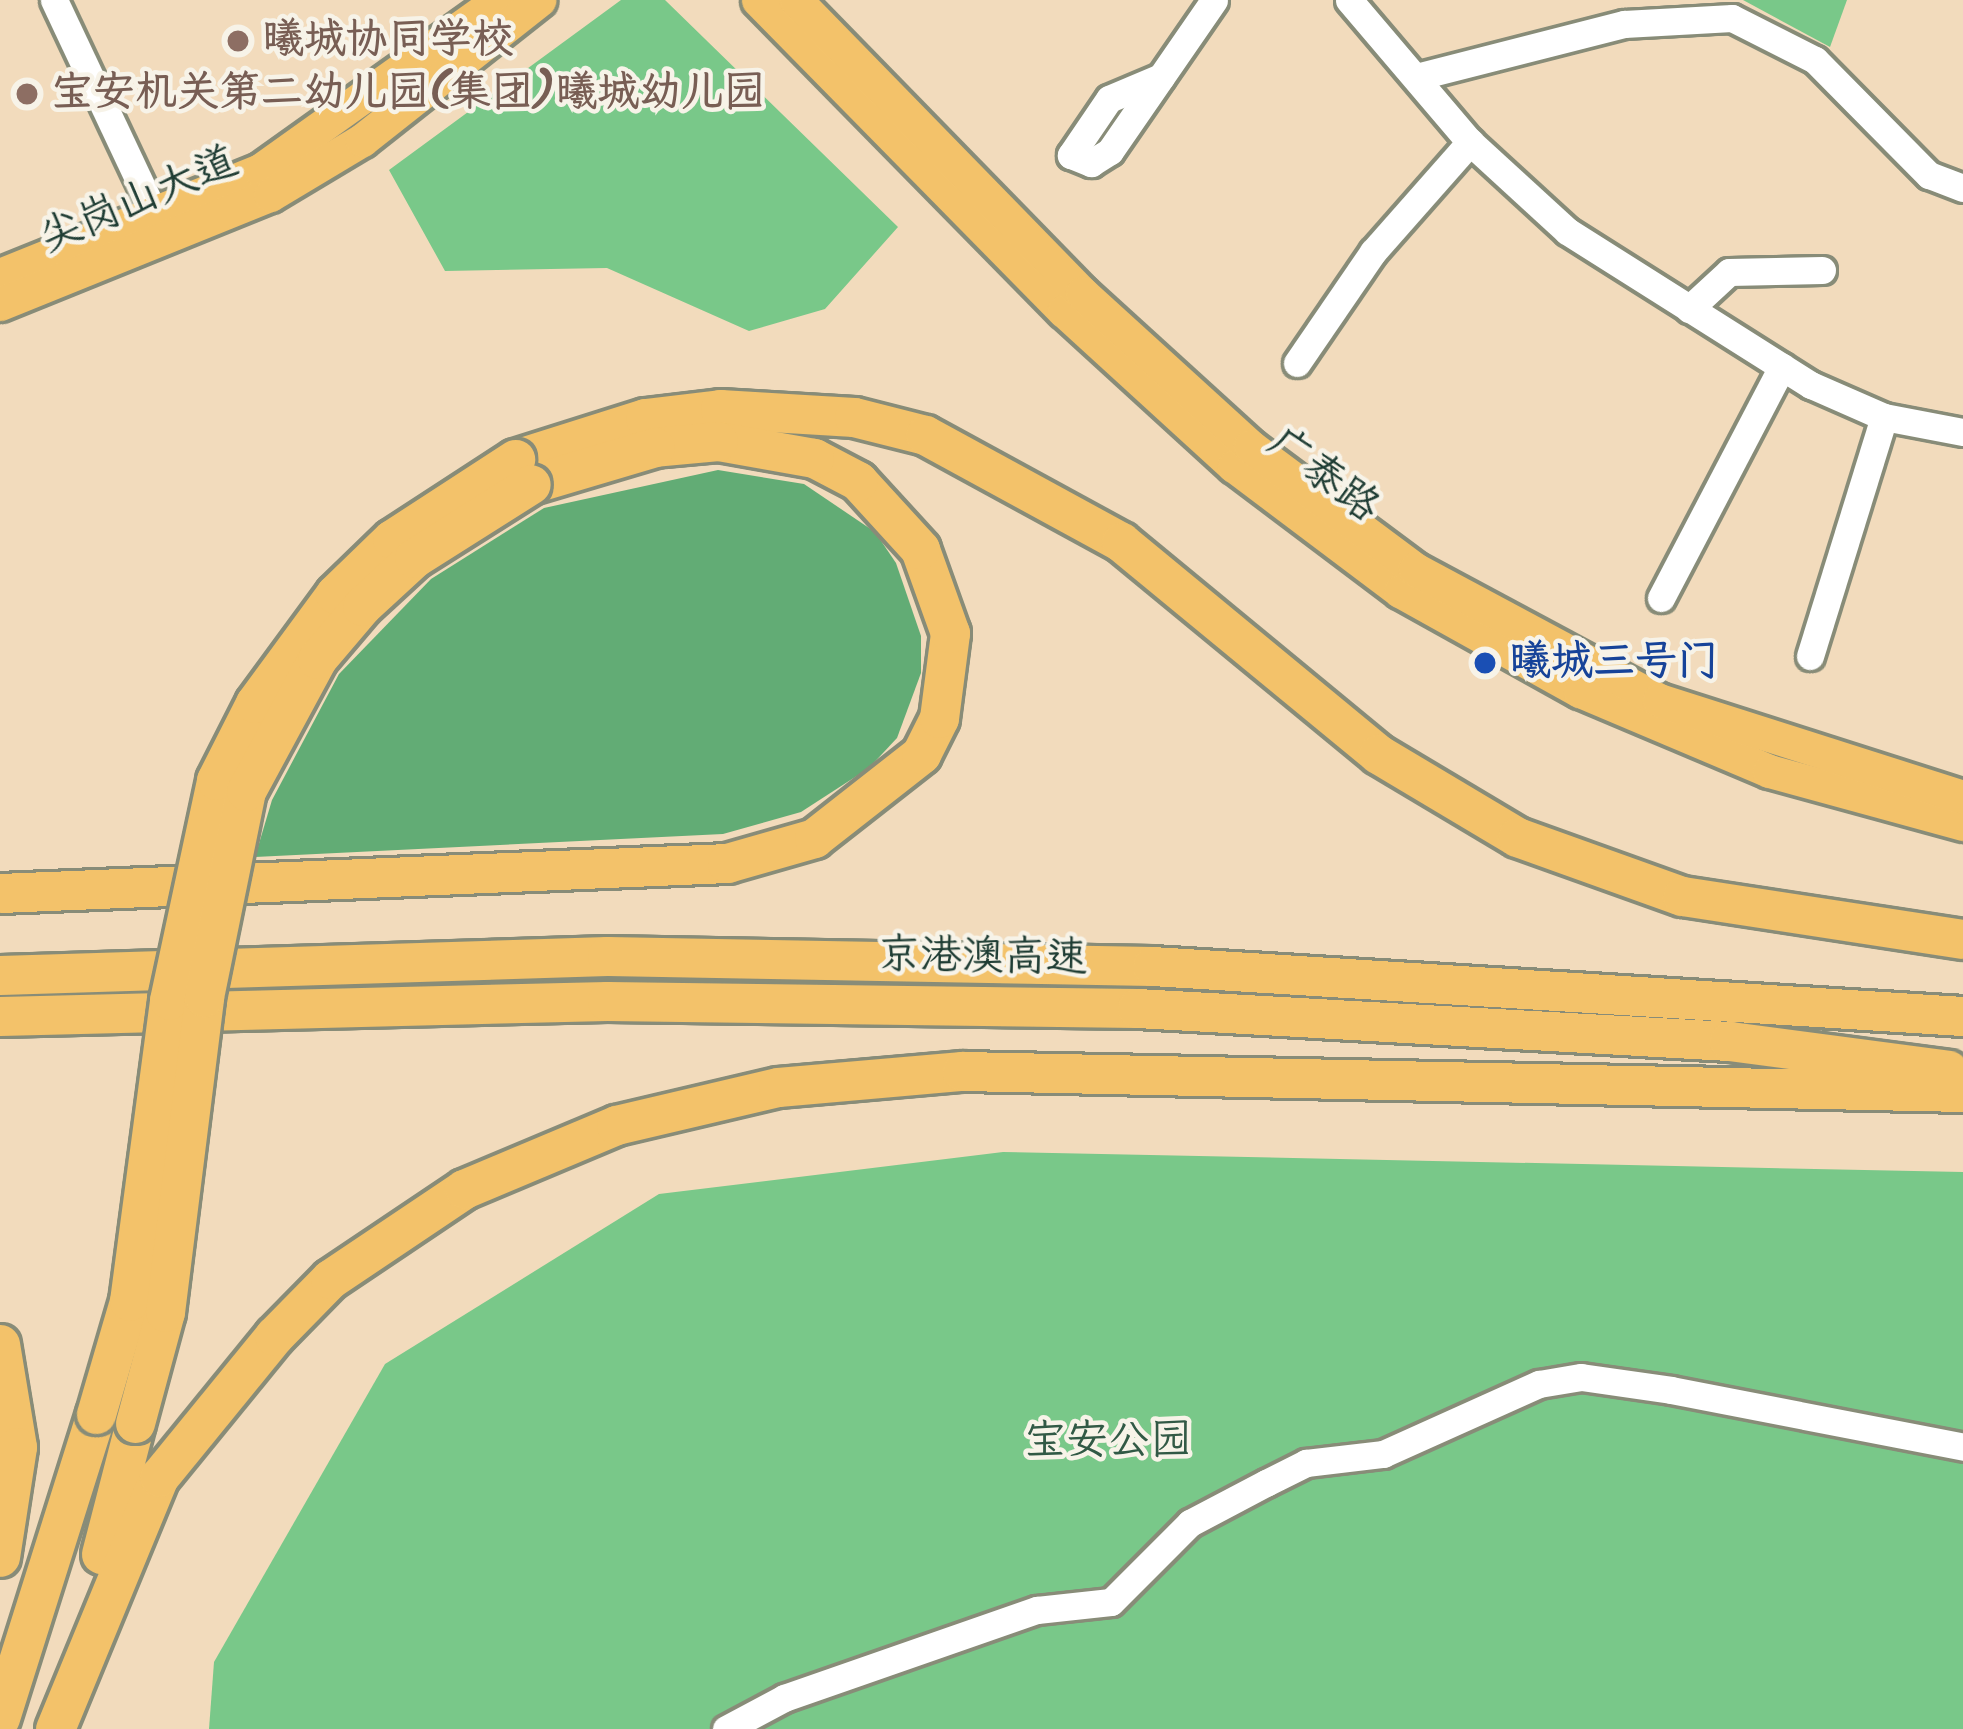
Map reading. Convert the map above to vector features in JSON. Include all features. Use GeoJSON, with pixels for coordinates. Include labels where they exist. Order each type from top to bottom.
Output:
{"type":"FeatureCollection","features":[{"type":"Feature","properties":{"kind":"highway"},"geometry":{"type":"LineString","coordinates":[[0,1718],[129,1301],[169,1000],[216,780],[255,703],[335,594],[392,539],[523,472],[645,418],[720,409],[854,417],[925,435],[1121,542],[1378,754],[1517,837],[1682,896],[1963,939]]}},
{"type":"Feature","properties":{"kind":"highway"},"geometry":{"type":"LineString","coordinates":[[0,893],[728,862],[814,838],[921,754],[939,718],[950,633],[920,549],[858,481],[814,458],[718,442],[655,447],[523,472],[414,558],[362,606],[317,658],[246,791],[204,997],[165,1312],[55,1728]]}},
{"type":"Feature","properties":{"kind":"highway","name":"京港澳高速"},"geometry":{"type":"LineString","coordinates":[[0,975],[607,956],[1152,966],[1963,1016]]}},
{"type":"Feature","properties":{"kind":"highway","name":"京港澳高速"},"geometry":{"type":"LineString","coordinates":[[0,1016],[607,1001],[1138,1008],[1729,1041],[1963,1072]]}},
{"type":"Feature","properties":{"kind":"highway"},"geometry":{"type":"LineString","coordinates":[[55,1728],[159,1477],[274,1336],[330,1279],[447,1199],[616,1125],[778,1087],[962,1071],[1963,1092]]}},
{"type":"Feature","properties":{"kind":"highway"},"geometry":{"type":"LineString","coordinates":[[0,1344],[17,1447],[0,1557]]}},
{"type":"Feature","properties":{"kind":"main road","name":"尖岗山大道"},"geometry":{"type":"LineString","coordinates":[[0,274],[162,231],[346,116],[498,0]]}},
{"type":"Feature","properties":{"kind":"main road","name":"尖岗山大道"},"geometry":{"type":"LineString","coordinates":[[0,304],[362,140],[538,0]]}},
{"type":"Feature","properties":{"kind":"main road","name":"广泰路"},"geometry":{"type":"LineString","coordinates":[[758,0],[1064,311],[1234,466],[1400,590],[1580,691],[1748,762],[1963,824]]}},
{"type":"Feature","properties":{"kind":"main road","name":"广泰路"},"geometry":{"type":"LineString","coordinates":[[796,0],[1082,292],[1250,446],[1414,569],[1659,700],[1963,797]]}},
{"type":"Feature","properties":{"kind":"street"},"geometry":{"type":"LineString","coordinates":[[54,0],[162,231]]}},
{"type":"Feature","properties":{"kind":"street"},"geometry":{"type":"LineString","coordinates":[[1161,76],[1214,0]]}},
{"type":"Feature","properties":{"kind":"street"},"geometry":{"type":"LineString","coordinates":[[1349,0],[1470,142],[1567,231],[1782,367],[1883,417],[1963,432]]}},
{"type":"Feature","properties":{"kind":"street"},"geometry":{"type":"LineString","coordinates":[[1416,77],[1624,24],[1732,18],[1815,60],[1929,175],[1963,188]]}},
{"type":"Feature","properties":{"kind":"street"},"geometry":{"type":"LineString","coordinates":[[1297,363],[1373,251],[1470,142]]}},
{"type":"Feature","properties":{"kind":"street"},"geometry":{"type":"LineString","coordinates":[[1689,309],[1730,272],[1822,270]]}},
{"type":"Feature","properties":{"kind":"street"},"geometry":{"type":"LineString","coordinates":[[1661,598],[1782,367]]}},
{"type":"Feature","properties":{"kind":"street"},"geometry":{"type":"LineString","coordinates":[[1810,656],[1883,417]]}},
{"type":"Feature","properties":{"kind":"street"},"geometry":{"type":"LineString","coordinates":[[726,1729],[784,1698],[1037,1610],[1111,1602],[1136,1588],[1190,1523],[1266,1483],[1306,1463],[1383,1454],[1539,1384],[1581,1378],[1671,1390],[1963,1447]]}},
{"type":"Feature","properties":{"kind":"green space"},"geometry":{"type":"Polygon","coordinates":[[[621,0],[665,0],[898,227],[825,309],[749,331],[607,268],[445,271],[389,170],[621,0]]]}},
{"type":"Feature","properties":{"kind":"green space"},"geometry":{"type":"Polygon","coordinates":[[[1743,0],[1847,0],[1830,47],[1743,0]]]}},
{"type":"Feature","properties":{"kind":"green space"},"geometry":{"type":"Polygon","coordinates":[[[718,470],[804,484],[875,532],[896,563],[921,636],[921,673],[897,738],[869,768],[801,812],[723,834],[255,857],[272,800],[339,674],[431,579],[544,508],[718,470]]]}},
{"type":"Feature","properties":{"kind":"green space","name":"宝安公园"},"geometry":{"type":"Polygon","coordinates":[[[1003,1152],[1963,1172],[1963,1729],[209,1729],[214,1662],[385,1364],[659,1194],[1003,1152]]]}},
{"type":"Feature","properties":{"kind":"place","name":"曦城协同学校"},"geometry":{"type":"Point","coordinates":[238,41]}},
{"type":"Feature","properties":{"kind":"place","name":"宝安机关第二幼儿园(集团)曦城幼儿园"},"geometry":{"type":"Point","coordinates":[27,94]}},
{"type":"Feature","properties":{"kind":"place","name":"曦城三号门"},"geometry":{"type":"Point","coordinates":[1485,663]}}]}
